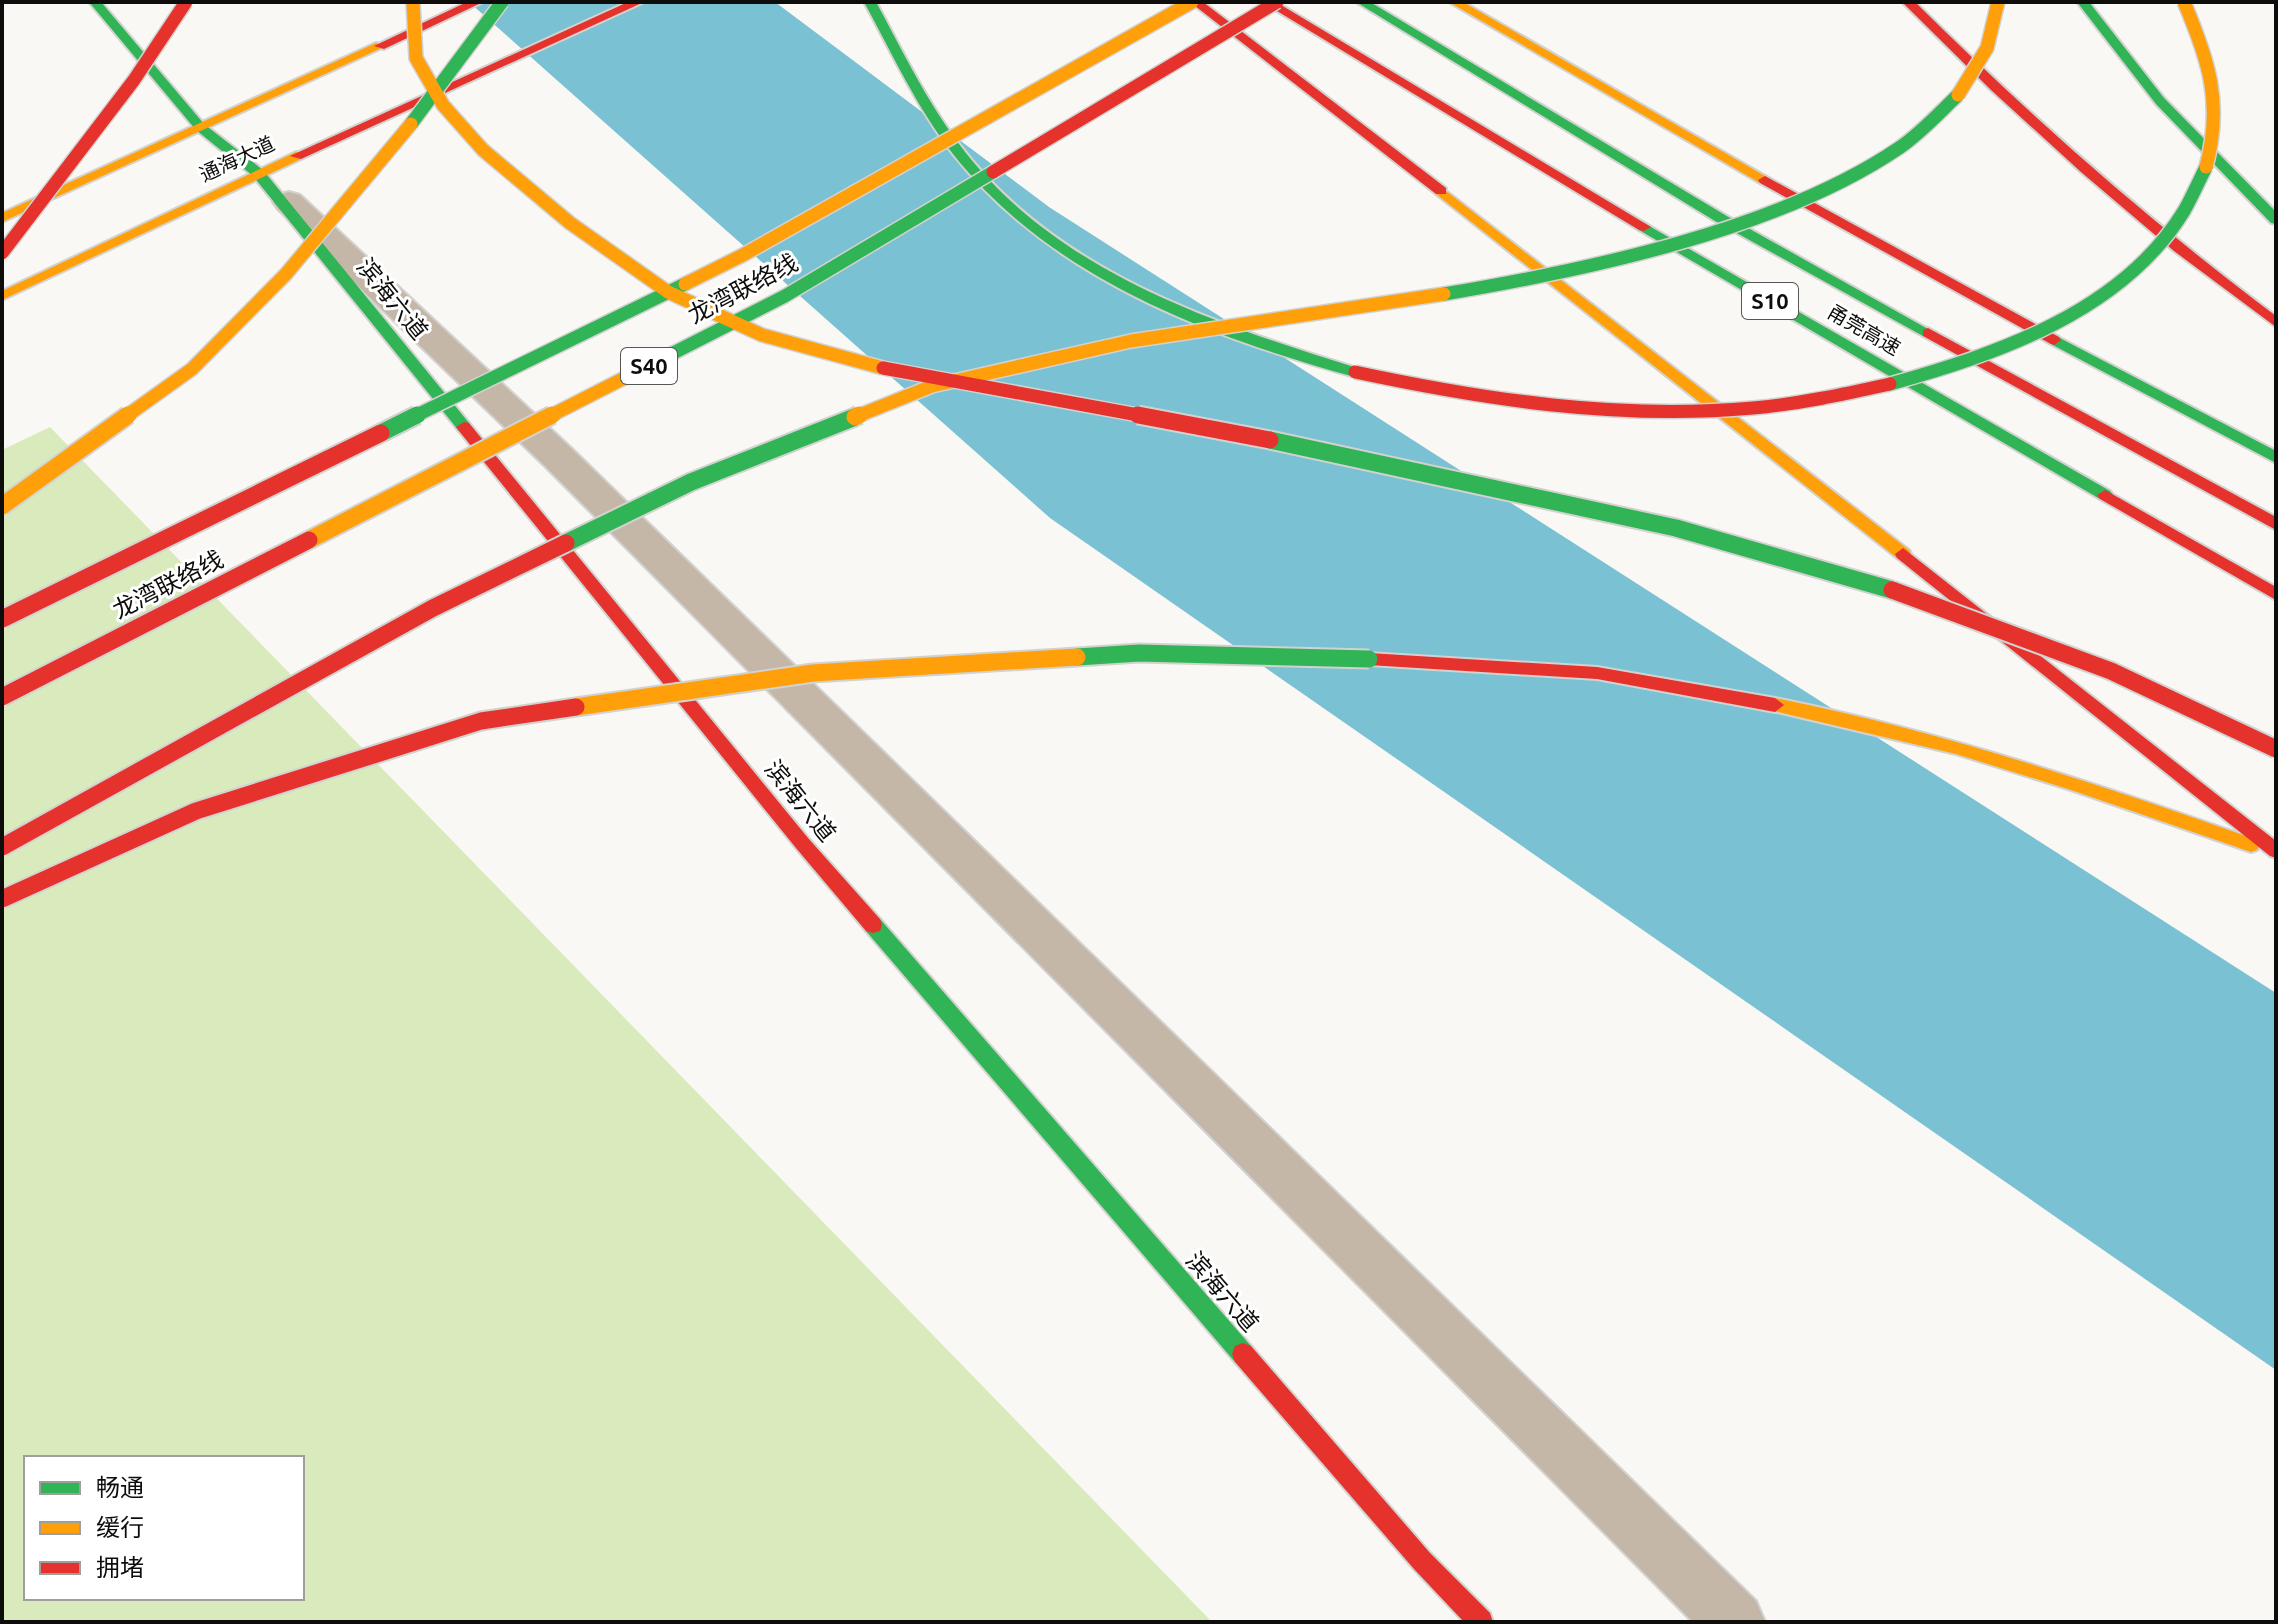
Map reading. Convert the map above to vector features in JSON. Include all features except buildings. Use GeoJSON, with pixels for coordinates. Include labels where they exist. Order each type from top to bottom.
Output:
{"type":"FeatureCollection","features":[{"type":"Feature","properties":{"kind":"main road","name":"滨海六道"},"geometry":{"type":"LineString","coordinates":[[95,2],[200,127],[258,173],[802,843],[1422,1561],[1481,1622]]}},
{"type":"Feature","properties":{"kind":"main road"},"geometry":{"type":"LineString","coordinates":[[2,253],[134,80],[186,2]]}},
{"type":"Feature","properties":{"kind":"main road"},"geometry":{"type":"LineString","coordinates":[[413,2],[416,58],[443,105],[483,150],[570,223],[668,292],[762,335],[870,366],[1323,450],[1676,528],[1892,590],[2111,671],[2276,749]]}},
{"type":"Feature","properties":{"kind":"main road","name":"通海大道"},"geometry":{"type":"LineString","coordinates":[[2,218],[477,2]]}},
{"type":"Feature","properties":{"kind":"main road"},"geometry":{"type":"LineString","coordinates":[[2,506],[192,369],[286,274],[401,138],[502,2]]}},
{"type":"Feature","properties":{"kind":"main road","name":"通海大道"},"geometry":{"type":"LineString","coordinates":[[2,296],[258,173],[638,2]]}},
{"type":"Feature","properties":{"kind":"main road"},"geometry":{"type":"LineString","coordinates":[[870,2],[929,109],[967,161],[1005,202],[1061,253],[1128,293],[1232,335],[1355,372],[1482,399],[1613,412],[1728,411],[1829,398],[1938,371],[2022,340],[2109,293],[2159,249],[2197,197],[2213,146],[2216,95],[2184,2]]}},
{"type":"Feature","properties":{"kind":"main road"},"geometry":{"type":"LineString","coordinates":[[1194,2],[1606,317],[2276,852]]}},
{"type":"Feature","properties":{"kind":"main road","name":"龙湾联络线"},"geometry":{"type":"LineString","coordinates":[[2,619],[743,255],[1194,2]]}},
{"type":"Feature","properties":{"kind":"main road","name":"甬莞高速"},"geometry":{"type":"LineString","coordinates":[[1268,2],[1682,250],[2276,594]]}},
{"type":"Feature","properties":{"kind":"main road","name":"龙湾联络线"},"geometry":{"type":"LineString","coordinates":[[2,697],[785,296],[1277,2]]}},
{"type":"Feature","properties":{"kind":"main road","name":"甬莞高速"},"geometry":{"type":"LineString","coordinates":[[1362,2],[1720,218],[2276,524]]}},
{"type":"Feature","properties":{"kind":"main road"},"geometry":{"type":"LineString","coordinates":[[1455,2],[1687,139],[2276,458]]}},
{"type":"Feature","properties":{"kind":"main road"},"geometry":{"type":"LineString","coordinates":[[1908,2],[1998,95],[2114,199],[2276,323]]}},
{"type":"Feature","properties":{"kind":"main road"},"geometry":{"type":"LineString","coordinates":[[2,847],[446,602],[691,482],[932,386],[1131,341],[1485,288],[1650,250],[1777,210],[1865,169],[1918,134],[1961,92],[1987,48],[1998,2]]}},
{"type":"Feature","properties":{"kind":"main road"},"geometry":{"type":"LineString","coordinates":[[2083,2],[2160,101],[2276,220]]}},
{"type":"Feature","properties":{"kind":"main road"},"geometry":{"type":"LineString","coordinates":[[2,899],[196,811],[481,721],[813,673],[1139,653],[1369,659],[1597,673],[1825,714],[2066,780],[2276,852]]}},
{"type":"Feature","properties":{"kind":"street"},"geometry":{"type":"LineString","coordinates":[[258,173],[558,457],[1735,1622]]}},
{"type":"Feature","properties":{"kind":"green space"},"geometry":{"type":"Polygon","coordinates":[[[50,427],[1212,1622],[2,1622],[2,450],[50,427]]]}},
{"type":"Feature","properties":{"kind":"water"},"geometry":{"type":"Polygon","coordinates":[[[469,2],[775,2],[1049,207],[2276,993],[2276,1370],[1050,518],[469,2]]]}},
{"type":"Feature","properties":{"kind":"traffic: fast"},"geometry":{"type":"LineString","coordinates":[[95,2],[200,127],[258,173],[464,427]]}},
{"type":"Feature","properties":{"kind":"traffic: fast"},"geometry":{"type":"LineString","coordinates":[[411,124],[502,2]]}},
{"type":"Feature","properties":{"kind":"traffic: fast"},"geometry":{"type":"LineString","coordinates":[[870,2],[916,87],[956,148],[1011,208],[1054,243],[1147,297],[1197,319],[1355,372]]}},
{"type":"Feature","properties":{"kind":"traffic: fast"},"geometry":{"type":"LineString","coordinates":[[1362,2],[1720,218],[1928,333]]}},
{"type":"Feature","properties":{"kind":"traffic: fast"},"geometry":{"type":"LineString","coordinates":[[2083,2],[2160,101],[2276,220]]}},
{"type":"Feature","properties":{"kind":"traffic: fast"},"geometry":{"type":"LineString","coordinates":[[1444,294],[1540,277],[1638,254],[1781,207],[1886,157],[1919,133],[1958,95]]}},
{"type":"Feature","properties":{"kind":"traffic: fast"},"geometry":{"type":"LineString","coordinates":[[1890,384],[1985,355],[2076,312],[2117,283],[2153,250],[2183,212],[2206,167]]}},
{"type":"Feature","properties":{"kind":"traffic: fast"},"geometry":{"type":"LineString","coordinates":[[642,369],[785,296],[993,172]]}},
{"type":"Feature","properties":{"kind":"traffic: fast"},"geometry":{"type":"LineString","coordinates":[[1644,227],[2105,495]]}},
{"type":"Feature","properties":{"kind":"traffic: fast"},"geometry":{"type":"LineString","coordinates":[[381,433],[685,284]]}},
{"type":"Feature","properties":{"kind":"traffic: fast"},"geometry":{"type":"LineString","coordinates":[[2054,340],[2276,458]]}},
{"type":"Feature","properties":{"kind":"traffic: fast"},"geometry":{"type":"LineString","coordinates":[[566,543],[691,482],[855,417]]}},
{"type":"Feature","properties":{"kind":"traffic: fast"},"geometry":{"type":"LineString","coordinates":[[1270,440],[1676,528],[1892,590]]}},
{"type":"Feature","properties":{"kind":"traffic: fast"},"geometry":{"type":"LineString","coordinates":[[1077,657],[1139,653],[1369,659]]}},
{"type":"Feature","properties":{"kind":"traffic: fast"},"geometry":{"type":"LineString","coordinates":[[873,925],[1243,1354]]}},
{"type":"Feature","properties":{"kind":"traffic: slow"},"geometry":{"type":"LineString","coordinates":[[413,2],[416,58],[443,105],[483,150],[570,223],[668,292],[762,335],[883,368]]}},
{"type":"Feature","properties":{"kind":"traffic: slow"},"geometry":{"type":"LineString","coordinates":[[685,284],[743,255],[1192,2]]}},
{"type":"Feature","properties":{"kind":"traffic: slow"},"geometry":{"type":"LineString","coordinates":[[1455,2],[1765,180]]}},
{"type":"Feature","properties":{"kind":"traffic: slow"},"geometry":{"type":"LineString","coordinates":[[1958,95],[1987,48],[1998,2]]}},
{"type":"Feature","properties":{"kind":"traffic: slow"},"geometry":{"type":"LineString","coordinates":[[2184,2],[2201,44],[2215,102],[2215,123],[2206,167]]}},
{"type":"Feature","properties":{"kind":"traffic: slow"},"geometry":{"type":"LineString","coordinates":[[2,218],[380,46]]}},
{"type":"Feature","properties":{"kind":"traffic: slow"},"geometry":{"type":"LineString","coordinates":[[2,506],[192,369],[286,274],[411,124]]}},
{"type":"Feature","properties":{"kind":"traffic: slow"},"geometry":{"type":"LineString","coordinates":[[2,296],[296,156]]}},
{"type":"Feature","properties":{"kind":"traffic: slow"},"geometry":{"type":"LineString","coordinates":[[1441,191],[1903,554]]}},
{"type":"Feature","properties":{"kind":"traffic: slow"},"geometry":{"type":"LineString","coordinates":[[855,417],[932,386],[1131,341],[1444,294]]}},
{"type":"Feature","properties":{"kind":"traffic: slow"},"geometry":{"type":"LineString","coordinates":[[309,540],[642,369]]}},
{"type":"Feature","properties":{"kind":"traffic: slow"},"geometry":{"type":"LineString","coordinates":[[576,707],[813,673],[1077,657]]}},
{"type":"Feature","properties":{"kind":"traffic: slow"},"geometry":{"type":"LineString","coordinates":[[1775,705],[1896,731],[2016,765],[2251,845]]}},
{"type":"Feature","properties":{"kind":"traffic: jam"},"geometry":{"type":"LineString","coordinates":[[2,253],[134,80],[186,2]]}},
{"type":"Feature","properties":{"kind":"traffic: jam"},"geometry":{"type":"LineString","coordinates":[[380,46],[477,2]]}},
{"type":"Feature","properties":{"kind":"traffic: jam"},"geometry":{"type":"LineString","coordinates":[[296,156],[638,2]]}},
{"type":"Feature","properties":{"kind":"traffic: jam"},"geometry":{"type":"LineString","coordinates":[[1196,2],[1441,191]]}},
{"type":"Feature","properties":{"kind":"traffic: jam"},"geometry":{"type":"LineString","coordinates":[[1268,2],[1644,227]]}},
{"type":"Feature","properties":{"kind":"traffic: jam"},"geometry":{"type":"LineString","coordinates":[[993,172],[1277,2]]}},
{"type":"Feature","properties":{"kind":"traffic: jam"},"geometry":{"type":"LineString","coordinates":[[1908,2],[2086,170],[2179,248],[2276,323]]}},
{"type":"Feature","properties":{"kind":"traffic: jam"},"geometry":{"type":"LineString","coordinates":[[1765,180],[2054,340]]}},
{"type":"Feature","properties":{"kind":"traffic: jam"},"geometry":{"type":"LineString","coordinates":[[1928,333],[2276,524]]}},
{"type":"Feature","properties":{"kind":"traffic: jam"},"geometry":{"type":"LineString","coordinates":[[883,368],[1270,440]]}},
{"type":"Feature","properties":{"kind":"traffic: jam"},"geometry":{"type":"LineString","coordinates":[[1355,372],[1490,398],[1622,411],[1688,412],[1754,408],[1821,399],[1890,384]]}},
{"type":"Feature","properties":{"kind":"traffic: jam"},"geometry":{"type":"LineString","coordinates":[[464,427],[802,843],[873,925]]}},
{"type":"Feature","properties":{"kind":"traffic: jam"},"geometry":{"type":"LineString","coordinates":[[2,619],[381,433]]}},
{"type":"Feature","properties":{"kind":"traffic: jam"},"geometry":{"type":"LineString","coordinates":[[2105,495],[2276,594]]}},
{"type":"Feature","properties":{"kind":"traffic: jam"},"geometry":{"type":"LineString","coordinates":[[2,697],[309,540]]}},
{"type":"Feature","properties":{"kind":"traffic: jam"},"geometry":{"type":"LineString","coordinates":[[2,847],[433,608],[566,543]]}},
{"type":"Feature","properties":{"kind":"traffic: jam"},"geometry":{"type":"LineString","coordinates":[[1903,554],[2276,851]]}},
{"type":"Feature","properties":{"kind":"traffic: jam"},"geometry":{"type":"LineString","coordinates":[[1892,590],[2111,671],[2276,749]]}},
{"type":"Feature","properties":{"kind":"traffic: jam"},"geometry":{"type":"LineString","coordinates":[[1369,659],[1597,673],[1775,705]]}},
{"type":"Feature","properties":{"kind":"traffic: jam"},"geometry":{"type":"LineString","coordinates":[[2,899],[196,811],[481,721],[576,707]]}},
{"type":"Feature","properties":{"kind":"traffic: jam"},"geometry":{"type":"LineString","coordinates":[[1243,1354],[1422,1561],[1481,1622]]}}]}
